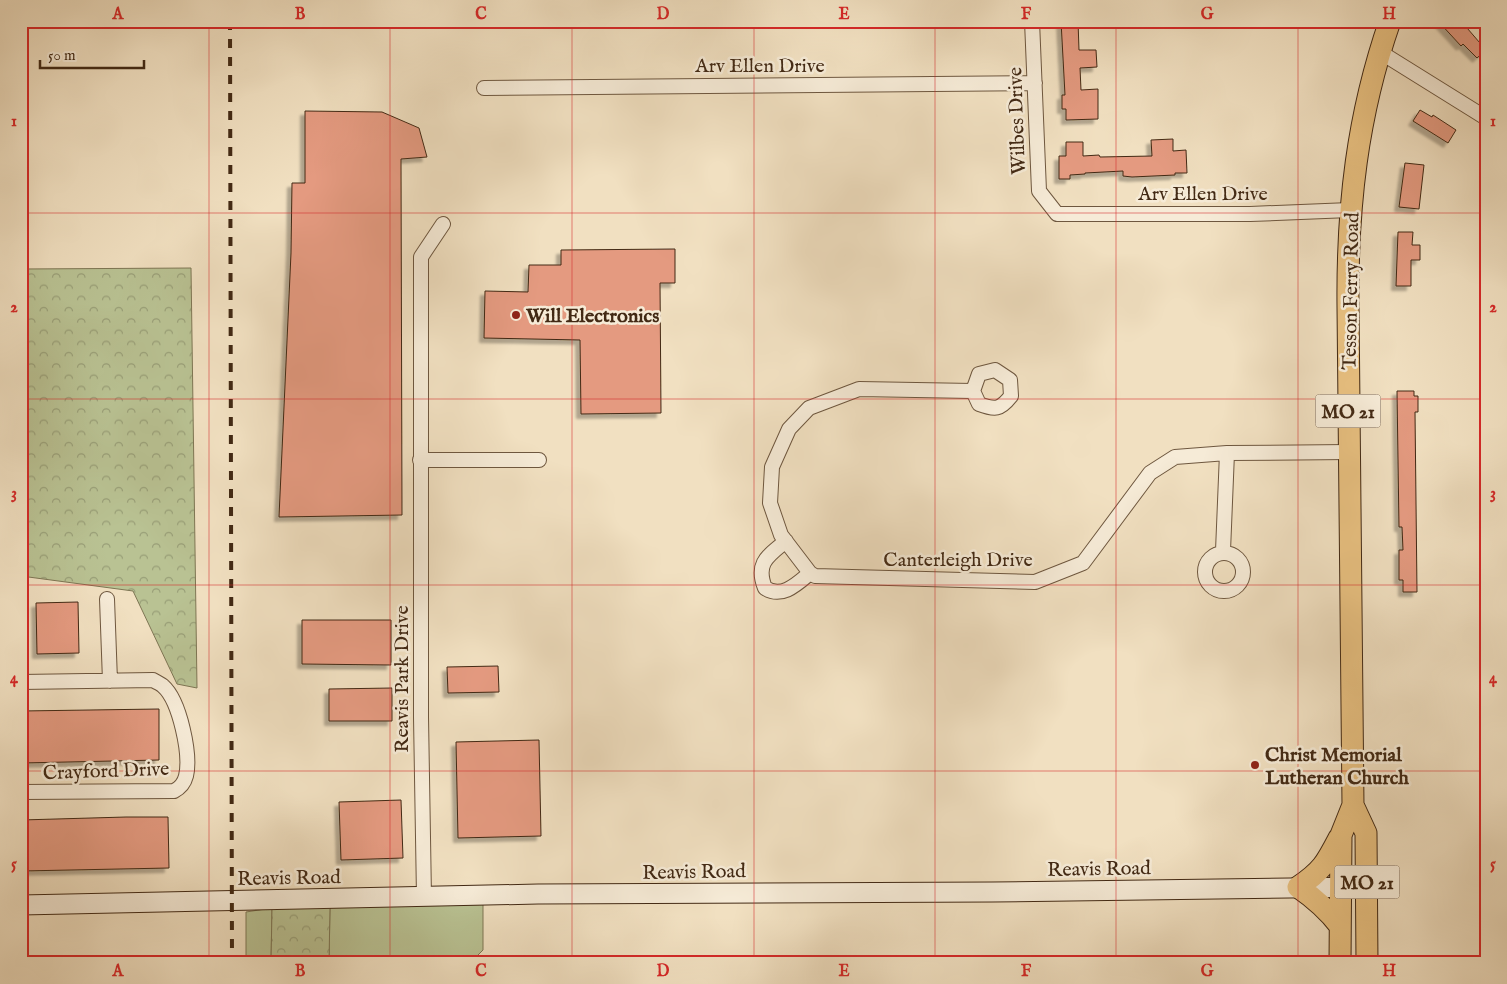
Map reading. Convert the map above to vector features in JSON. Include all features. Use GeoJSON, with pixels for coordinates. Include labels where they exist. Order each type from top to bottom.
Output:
{"type":"FeatureCollection","features":[{"type":"Feature","properties":{"kind":"main road","name":"Tesson Ferry Road"},"geometry":{"type":"LineString","coordinates":[[1340,963],[1341,835],[1353,805],[1348,256],[1350,210],[1361,129],[1369,90],[1390,21]]}},
{"type":"Feature","properties":{"kind":"main road","name":"Tesson Ferry Road"},"geometry":{"type":"LineString","coordinates":[[1353,805],[1366,833],[1367,963]]}},
{"type":"Feature","properties":{"kind":"main road"},"geometry":{"type":"LineString","coordinates":[[1340,926],[1332,915],[1316,900],[1298,887],[1314,876],[1326,862],[1341,835]]}},
{"type":"Feature","properties":{"kind":"street","name":"Wilbes Drive"},"geometry":{"type":"LineString","coordinates":[[1032,21],[1039,191],[1057,214]]}},
{"type":"Feature","properties":{"kind":"street"},"geometry":{"type":"LineString","coordinates":[[1380,52],[1486,118]]}},
{"type":"Feature","properties":{"kind":"street","name":"Arv Ellen Drive"},"geometry":{"type":"LineString","coordinates":[[484,88],[1035,83]]}},
{"type":"Feature","properties":{"kind":"street","name":"Arv Ellen Drive"},"geometry":{"type":"LineString","coordinates":[[1057,214],[1250,214],[1350,210]]}},
{"type":"Feature","properties":{"kind":"street","name":"Reavis Park Drive"},"geometry":{"type":"LineString","coordinates":[[424,897],[420,460],[422,257],[443,224]]}},
{"type":"Feature","properties":{"kind":"street"},"geometry":{"type":"LineString","coordinates":[[786,541],[764,560],[761,575],[765,588],[772,592],[783,591],[812,574],[786,541],[781,535],[770,503],[772,467],[789,429],[809,408],[859,389],[973,391]]}},
{"type":"Feature","properties":{"kind":"street","name":"Canterleigh Drive"},"geometry":{"type":"LineString","coordinates":[[812,574],[1035,582],[1083,563],[1150,473],[1175,457],[1227,453],[1349,452]]}},
{"type":"Feature","properties":{"kind":"street"},"geometry":{"type":"LineString","coordinates":[[1223,551],[1227,453]]}},
{"type":"Feature","properties":{"kind":"street"},"geometry":{"type":"LineString","coordinates":[[420,460],[539,460]]}},
{"type":"Feature","properties":{"kind":"street"},"geometry":{"type":"LineString","coordinates":[[108,599],[110,681]]}},
{"type":"Feature","properties":{"kind":"street","name":"Crayford Drive"},"geometry":{"type":"LineString","coordinates":[[21,682],[153,680],[163,686],[180,718],[184,737],[186,776],[181,788],[174,791],[21,792]]}},
{"type":"Feature","properties":{"kind":"street","name":"Reavis Road"},"geometry":{"type":"LineString","coordinates":[[21,905],[424,897],[1367,887]]}},
{"type":"Feature","properties":{"kind":"green space"},"geometry":{"type":"Polygon","coordinates":[[[191,268],[197,688],[177,684],[133,591],[21,576],[21,269],[191,268]]]}},
{"type":"Feature","properties":{"kind":"green space"},"geometry":{"type":"Polygon","coordinates":[[[483,904],[483,950],[470,963],[329,963],[330,907],[483,904]]]}},
{"type":"Feature","properties":{"kind":"green space"},"geometry":{"type":"Polygon","coordinates":[[[330,907],[329,963],[271,963],[272,908],[330,907]]]}},
{"type":"Feature","properties":{"kind":"green space"},"geometry":{"type":"Polygon","coordinates":[[[272,908],[271,963],[246,963],[246,912],[272,908]]]}},
{"type":"Feature","properties":{"kind":"building"},"geometry":{"type":"Polygon","coordinates":[[[1061,21],[1078,21],[1079,50],[1096,50],[1097,67],[1080,68],[1081,90],[1098,89],[1098,119],[1066,120],[1066,109],[1062,109],[1062,95],[1065,95],[1061,21]]]}},
{"type":"Feature","properties":{"kind":"building"},"geometry":{"type":"Polygon","coordinates":[[[1438,21],[1461,21],[1486,50],[1477,58],[1463,44],[1461,46],[1438,21]]]}},
{"type":"Feature","properties":{"kind":"building"},"geometry":{"type":"Polygon","coordinates":[[[1420,110],[1432,117],[1433,115],[1456,130],[1448,143],[1413,121],[1420,110]]]}},
{"type":"Feature","properties":{"kind":"building"},"geometry":{"type":"Polygon","coordinates":[[[305,111],[382,112],[419,128],[427,157],[401,159],[402,515],[279,517],[291,253],[292,183],[305,183],[305,111]]]}},
{"type":"Feature","properties":{"kind":"building"},"geometry":{"type":"Polygon","coordinates":[[[1173,139],[1173,151],[1186,150],[1187,173],[1132,177],[1123,176],[1123,171],[1085,173],[1070,175],[1070,179],[1059,179],[1059,156],[1066,156],[1066,142],[1083,142],[1083,156],[1152,156],[1151,140],[1173,139]]]}},
{"type":"Feature","properties":{"kind":"building"},"geometry":{"type":"Polygon","coordinates":[[[1405,163],[1424,165],[1419,209],[1399,207],[1405,163]]]}},
{"type":"Feature","properties":{"kind":"building"},"geometry":{"type":"Polygon","coordinates":[[[1398,232],[1413,232],[1412,245],[1420,245],[1420,260],[1411,260],[1411,286],[1396,286],[1398,232]]]}},
{"type":"Feature","properties":{"kind":"building"},"geometry":{"type":"Polygon","coordinates":[[[675,249],[675,283],[660,283],[661,413],[581,414],[580,340],[484,338],[485,291],[528,292],[529,265],[561,265],[561,250],[675,249]]]}},
{"type":"Feature","properties":{"kind":"building"},"geometry":{"type":"Polygon","coordinates":[[[1397,391],[1414,391],[1414,396],[1418,396],[1418,412],[1415,412],[1417,592],[1403,592],[1403,580],[1399,580],[1399,550],[1403,550],[1402,527],[1399,527],[1397,391]]]}},
{"type":"Feature","properties":{"kind":"building"},"geometry":{"type":"Polygon","coordinates":[[[78,602],[79,653],[37,654],[36,603],[78,602]]]}},
{"type":"Feature","properties":{"kind":"building"},"geometry":{"type":"Polygon","coordinates":[[[302,620],[391,620],[391,665],[302,664],[302,620]]]}},
{"type":"Feature","properties":{"kind":"building"},"geometry":{"type":"Polygon","coordinates":[[[498,666],[499,692],[448,693],[447,667],[498,666]]]}},
{"type":"Feature","properties":{"kind":"building"},"geometry":{"type":"Polygon","coordinates":[[[392,688],[392,721],[329,721],[329,689],[392,688]]]}},
{"type":"Feature","properties":{"kind":"building"},"geometry":{"type":"Polygon","coordinates":[[[159,709],[159,760],[21,763],[21,711],[159,709]]]}},
{"type":"Feature","properties":{"kind":"building"},"geometry":{"type":"Polygon","coordinates":[[[539,740],[541,836],[458,838],[456,742],[539,740]]]}},
{"type":"Feature","properties":{"kind":"building"},"geometry":{"type":"Polygon","coordinates":[[[401,800],[403,858],[341,860],[339,802],[401,800]]]}},
{"type":"Feature","properties":{"kind":"building"},"geometry":{"type":"Polygon","coordinates":[[[168,817],[169,868],[21,871],[21,820],[168,817]]]}},
{"type":"Feature","properties":{"kind":"railway"},"geometry":{"type":"LineString","coordinates":[[230,21],[232,963]]}},
{"type":"Feature","properties":{"kind":"place","name":"Will Electronics"},"geometry":{"type":"Point","coordinates":[516,315]}},
{"type":"Feature","properties":{"kind":"place","name":"Christ Memorial Lutheran Church"},"geometry":{"type":"Point","coordinates":[1255,765]}}]}
